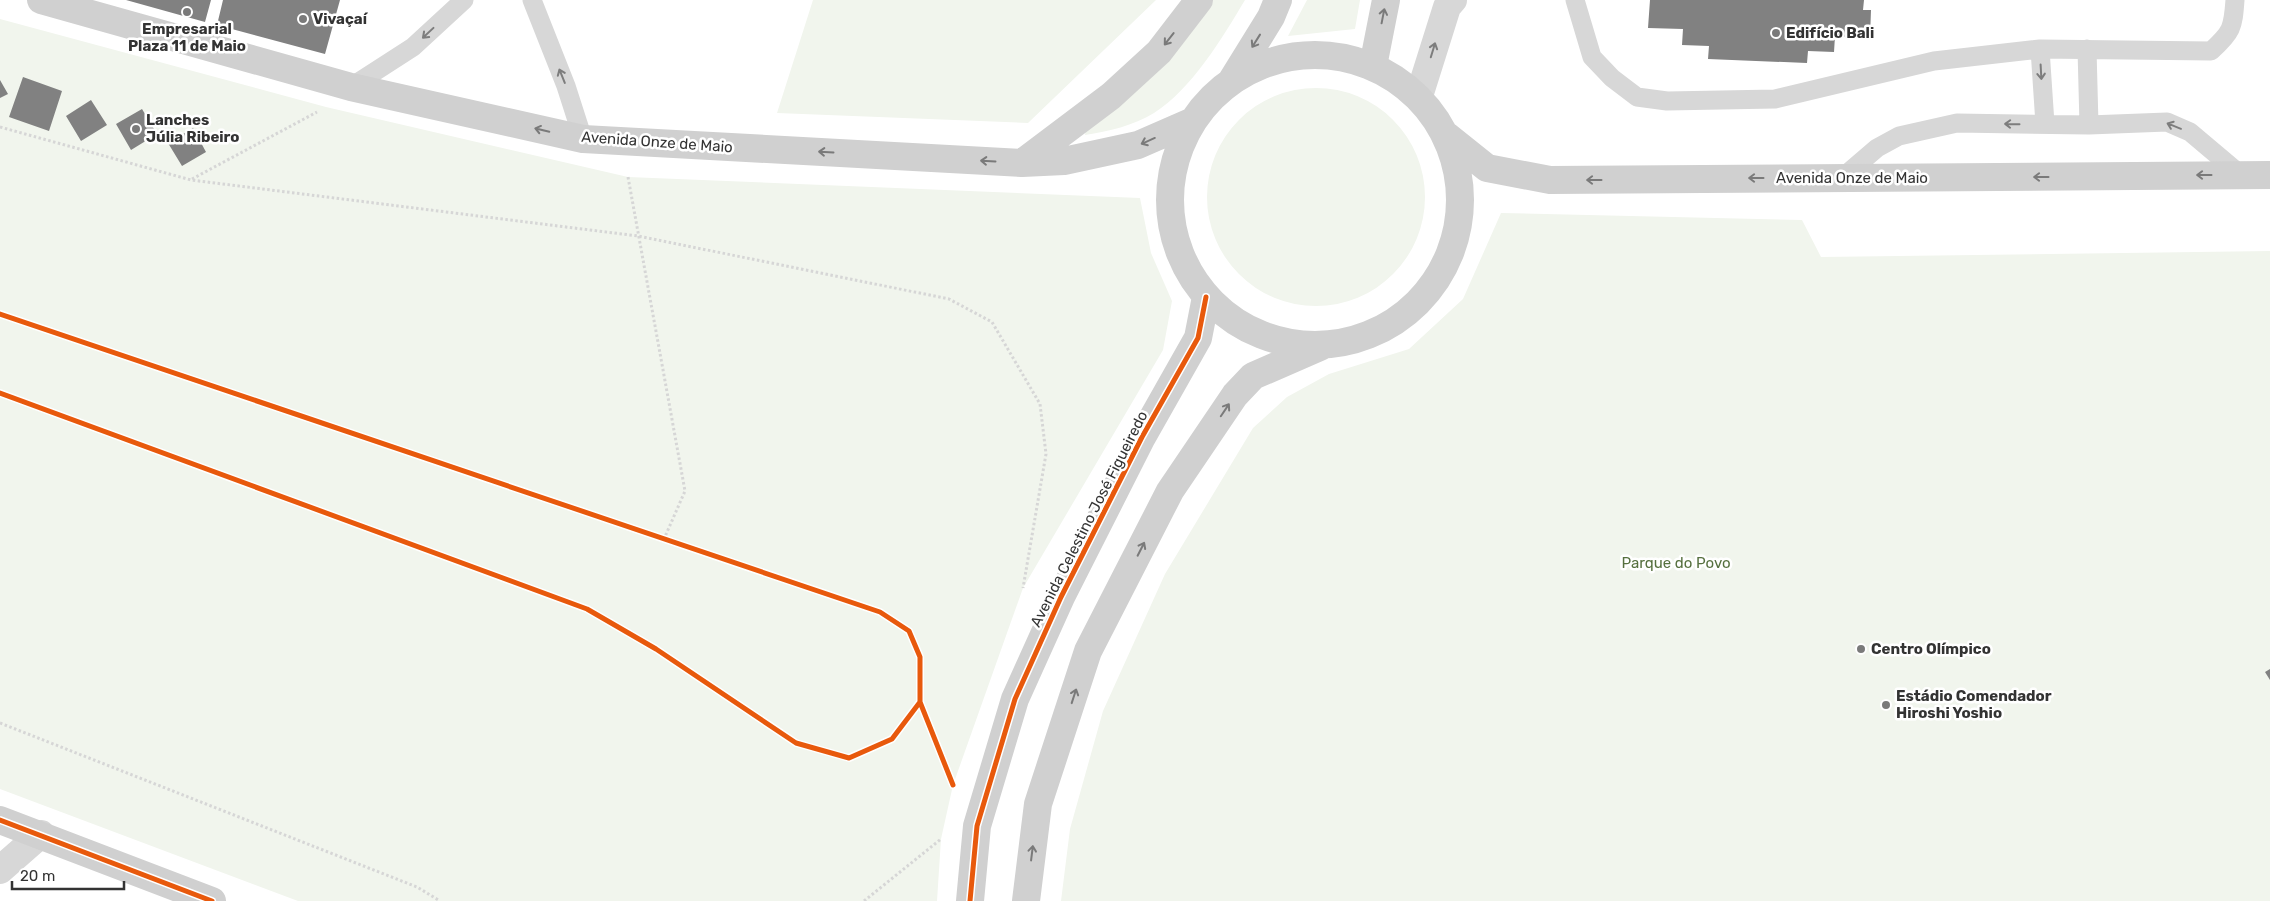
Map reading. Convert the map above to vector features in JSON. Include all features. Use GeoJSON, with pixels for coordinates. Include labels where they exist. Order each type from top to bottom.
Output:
{"type":"FeatureCollection","features":[{"type":"Feature","properties":{"kind":"street","name":"Avenida Onze de Maio"},"geometry":{"type":"LineString","coordinates":[[41,0],[351,87],[583,139],[1022,163],[1064,161],[1138,145],[1193,121]]}},
{"type":"Feature","properties":{"kind":"street"},"geometry":{"type":"LineString","coordinates":[[1022,163],[1111,96],[1159,52],[1199,0]]}},
{"type":"Feature","properties":{"kind":"street"},"geometry":{"type":"LineString","coordinates":[[1278,0],[1271,17],[1232,80],[1193,121],[1175,158],[1169,196],[1177,246],[1206,297],[1239,325],[1286,343],[1324,346]]}},
{"type":"Feature","properties":{"kind":"street"},"geometry":{"type":"LineString","coordinates":[[1373,66],[1386,0]]}},
{"type":"Feature","properties":{"kind":"street"},"geometry":{"type":"LineString","coordinates":[[1419,96],[1447,7],[1453,0]]}},
{"type":"Feature","properties":{"kind":"street"},"geometry":{"type":"LineString","coordinates":[[1026,901],[1038,804],[1088,651],[1170,492],[1235,396],[1253,376],[1324,346],[1374,334],[1421,300],[1449,258],[1459,225],[1459,175],[1447,136],[1419,96],[1373,66],[1316,54],[1278,59],[1232,80]]}},
{"type":"Feature","properties":{"kind":"street","name":"Avenida Onze de Maio"},"geometry":{"type":"LineString","coordinates":[[1447,136],[1487,168],[1550,180],[2270,175]]}},
{"type":"Feature","properties":{"kind":"street","name":"Avenida Celestino José Figueiredo"},"geometry":{"type":"LineString","coordinates":[[970,901],[978,826],[1015,699],[1065,588],[1142,437],[1198,338],[1206,297]]}},
{"type":"Feature","properties":{"kind":"street"},"geometry":{"type":"LineString","coordinates":[[0,820],[41,834],[212,901]]}},
{"type":"Feature","properties":{"kind":"street"},"geometry":{"type":"LineString","coordinates":[[0,870],[41,834]]}},
{"type":"Feature","properties":{"kind":"lane"},"geometry":{"type":"LineString","coordinates":[[351,87],[413,47],[464,0]]}},
{"type":"Feature","properties":{"kind":"lane"},"geometry":{"type":"LineString","coordinates":[[532,0],[566,86],[583,139]]}},
{"type":"Feature","properties":{"kind":"lane"},"geometry":{"type":"LineString","coordinates":[[1574,0],[1592,57],[1612,78],[1637,97],[1667,101],[1775,99],[1934,61],[2040,49],[2211,51],[2224,39],[2234,25],[2235,0]]}},
{"type":"Feature","properties":{"kind":"lane"},"geometry":{"type":"LineString","coordinates":[[2040,49],[2044,124]]}},
{"type":"Feature","properties":{"kind":"lane"},"geometry":{"type":"LineString","coordinates":[[2087,49],[2088,125]]}},
{"type":"Feature","properties":{"kind":"lane"},"geometry":{"type":"LineString","coordinates":[[1842,178],[1877,148],[1899,136],[1958,123],[2088,125],[2167,122],[2190,132],[2241,175]]}},
{"type":"Feature","properties":{"kind":"path"},"geometry":{"type":"LineString","coordinates":[[191,180],[326,107]]}},
{"type":"Feature","properties":{"kind":"path"},"geometry":{"type":"LineString","coordinates":[[0,127],[191,180],[638,236],[949,299],[992,322],[1040,404],[1046,454],[1023,588]]}},
{"type":"Feature","properties":{"kind":"path"},"geometry":{"type":"LineString","coordinates":[[628,177],[685,491],[664,539]]}},
{"type":"Feature","properties":{"kind":"path"},"geometry":{"type":"LineString","coordinates":[[655,536],[674,542]]}},
{"type":"Feature","properties":{"kind":"path"},"geometry":{"type":"LineString","coordinates":[[0,723],[417,887],[440,901]]}},
{"type":"Feature","properties":{"kind":"path"},"geometry":{"type":"LineString","coordinates":[[864,901],[941,839]]}},
{"type":"Feature","properties":{"kind":"green space"},"geometry":{"type":"Polygon","coordinates":[[[813,0],[1156,0],[1028,123],[777,113],[813,0]]]}},
{"type":"Feature","properties":{"kind":"green space"},"geometry":{"type":"Polygon","coordinates":[[[1212,0],[1245,0],[1205,62],[1181,91],[1154,113],[1138,121],[1112,130],[1085,135],[1087,121],[1212,0]]]}},
{"type":"Feature","properties":{"kind":"green space"},"geometry":{"type":"Polygon","coordinates":[[[1307,0],[1360,0],[1355,29],[1288,36],[1307,0]]]}},
{"type":"Feature","properties":{"kind":"green space"},"geometry":{"type":"Polygon","coordinates":[[[0,19],[326,107],[628,177],[1140,198],[1151,253],[1172,301],[1163,350],[1023,588],[953,785],[941,839],[937,901],[298,901],[0,789],[0,19]]]}},
{"type":"Feature","properties":{"kind":"green space"},"geometry":{"type":"Polygon","coordinates":[[[1316,88],[1348,93],[1358,97],[1367,101],[1393,120],[1412,146],[1416,155],[1420,165],[1425,197],[1420,229],[1416,239],[1412,248],[1393,274],[1367,293],[1358,297],[1348,301],[1316,306],[1284,301],[1274,297],[1265,293],[1239,274],[1220,248],[1216,239],[1212,229],[1207,197],[1212,165],[1216,155],[1220,146],[1239,120],[1265,101],[1274,97],[1284,93],[1316,88]]]}},
{"type":"Feature","properties":{"kind":"green space","name":"Centro Olímpico"},"geometry":{"type":"Polygon","coordinates":[[[1501,213],[1802,220],[1821,257],[2270,251],[2270,901],[1061,901],[1070,829],[1103,711],[1165,574],[1253,428],[1287,397],[1329,374],[1409,349],[1463,299],[1501,213]]]}},
{"type":"Feature","properties":{"kind":"building","name":"Empresarial Plaza 11 de Maio"},"geometry":{"type":"Polygon","coordinates":[[[126,0],[211,0],[205,22],[126,0]]]}},
{"type":"Feature","properties":{"kind":"building","name":"Vivaçaí"},"geometry":{"type":"Polygon","coordinates":[[[223,0],[340,0],[325,54],[217,25],[223,0]]]}},
{"type":"Feature","properties":{"kind":"building","name":"Edifício Bali"},"geometry":{"type":"Polygon","coordinates":[[[1650,0],[1864,0],[1863,10],[1871,10],[1870,38],[1835,36],[1834,52],[1808,51],[1807,63],[1708,59],[1709,46],[1682,45],[1683,29],[1648,28],[1650,0]]]}},
{"type":"Feature","properties":{"kind":"building"},"geometry":{"type":"Polygon","coordinates":[[[23,77],[62,91],[49,131],[9,117],[23,77]]]}},
{"type":"Feature","properties":{"kind":"building"},"geometry":{"type":"Polygon","coordinates":[[[0,80],[8,94],[0,98],[0,80]]]}},
{"type":"Feature","properties":{"kind":"building"},"geometry":{"type":"Polygon","coordinates":[[[91,100],[107,125],[81,141],[66,116],[91,100]]]}},
{"type":"Feature","properties":{"kind":"building","name":"Lanches Júlia Ribeiro"},"geometry":{"type":"Polygon","coordinates":[[[142,109],[157,134],[131,150],[116,124],[142,109]]]}},
{"type":"Feature","properties":{"kind":"building"},"geometry":{"type":"Polygon","coordinates":[[[193,128],[206,152],[182,166],[168,143],[193,128]]]}},
{"type":"Feature","properties":{"kind":"building"},"geometry":{"type":"Polygon","coordinates":[[[2270,669],[2270,680],[2265,672],[2270,669]]]}},
{"type":"Feature","properties":{"kind":"cycle path"},"geometry":{"type":"LineString","coordinates":[[970,901],[977,826],[1015,699],[1061,597],[1142,437],[1198,338],[1206,297]]}},
{"type":"Feature","properties":{"kind":"cycle path"},"geometry":{"type":"LineString","coordinates":[[0,314],[880,612],[909,631],[920,657],[920,702],[892,739],[849,758],[796,743],[656,649],[587,609],[0,393]]}},
{"type":"Feature","properties":{"kind":"cycle path"},"geometry":{"type":"LineString","coordinates":[[920,702],[953,785]]}},
{"type":"Feature","properties":{"kind":"cycle path"},"geometry":{"type":"LineString","coordinates":[[0,820],[212,901]]}},
{"type":"Feature","properties":{"kind":"place","name":"Empresarial Plaza 11 de Maio"},"geometry":{"type":"Point","coordinates":[187,12]}},
{"type":"Feature","properties":{"kind":"place","name":"Vivaçaí"},"geometry":{"type":"Point","coordinates":[303,19]}},
{"type":"Feature","properties":{"kind":"place","name":"Edifício Bali"},"geometry":{"type":"Point","coordinates":[1776,33]}},
{"type":"Feature","properties":{"kind":"place","name":"Lanches Júlia Ribeiro"},"geometry":{"type":"Point","coordinates":[136,129]}},
{"type":"Feature","properties":{"kind":"place","name":"Centro Olímpico"},"geometry":{"type":"Point","coordinates":[1861,649]}},
{"type":"Feature","properties":{"kind":"place","name":"Estádio Comendador Hiroshi Yoshio"},"geometry":{"type":"Point","coordinates":[1886,705]}},
{"type":"Feature","properties":{"kind":"park label","name":"Parque do Povo"},"geometry":{"type":"Point","coordinates":[1676,563]}}]}
